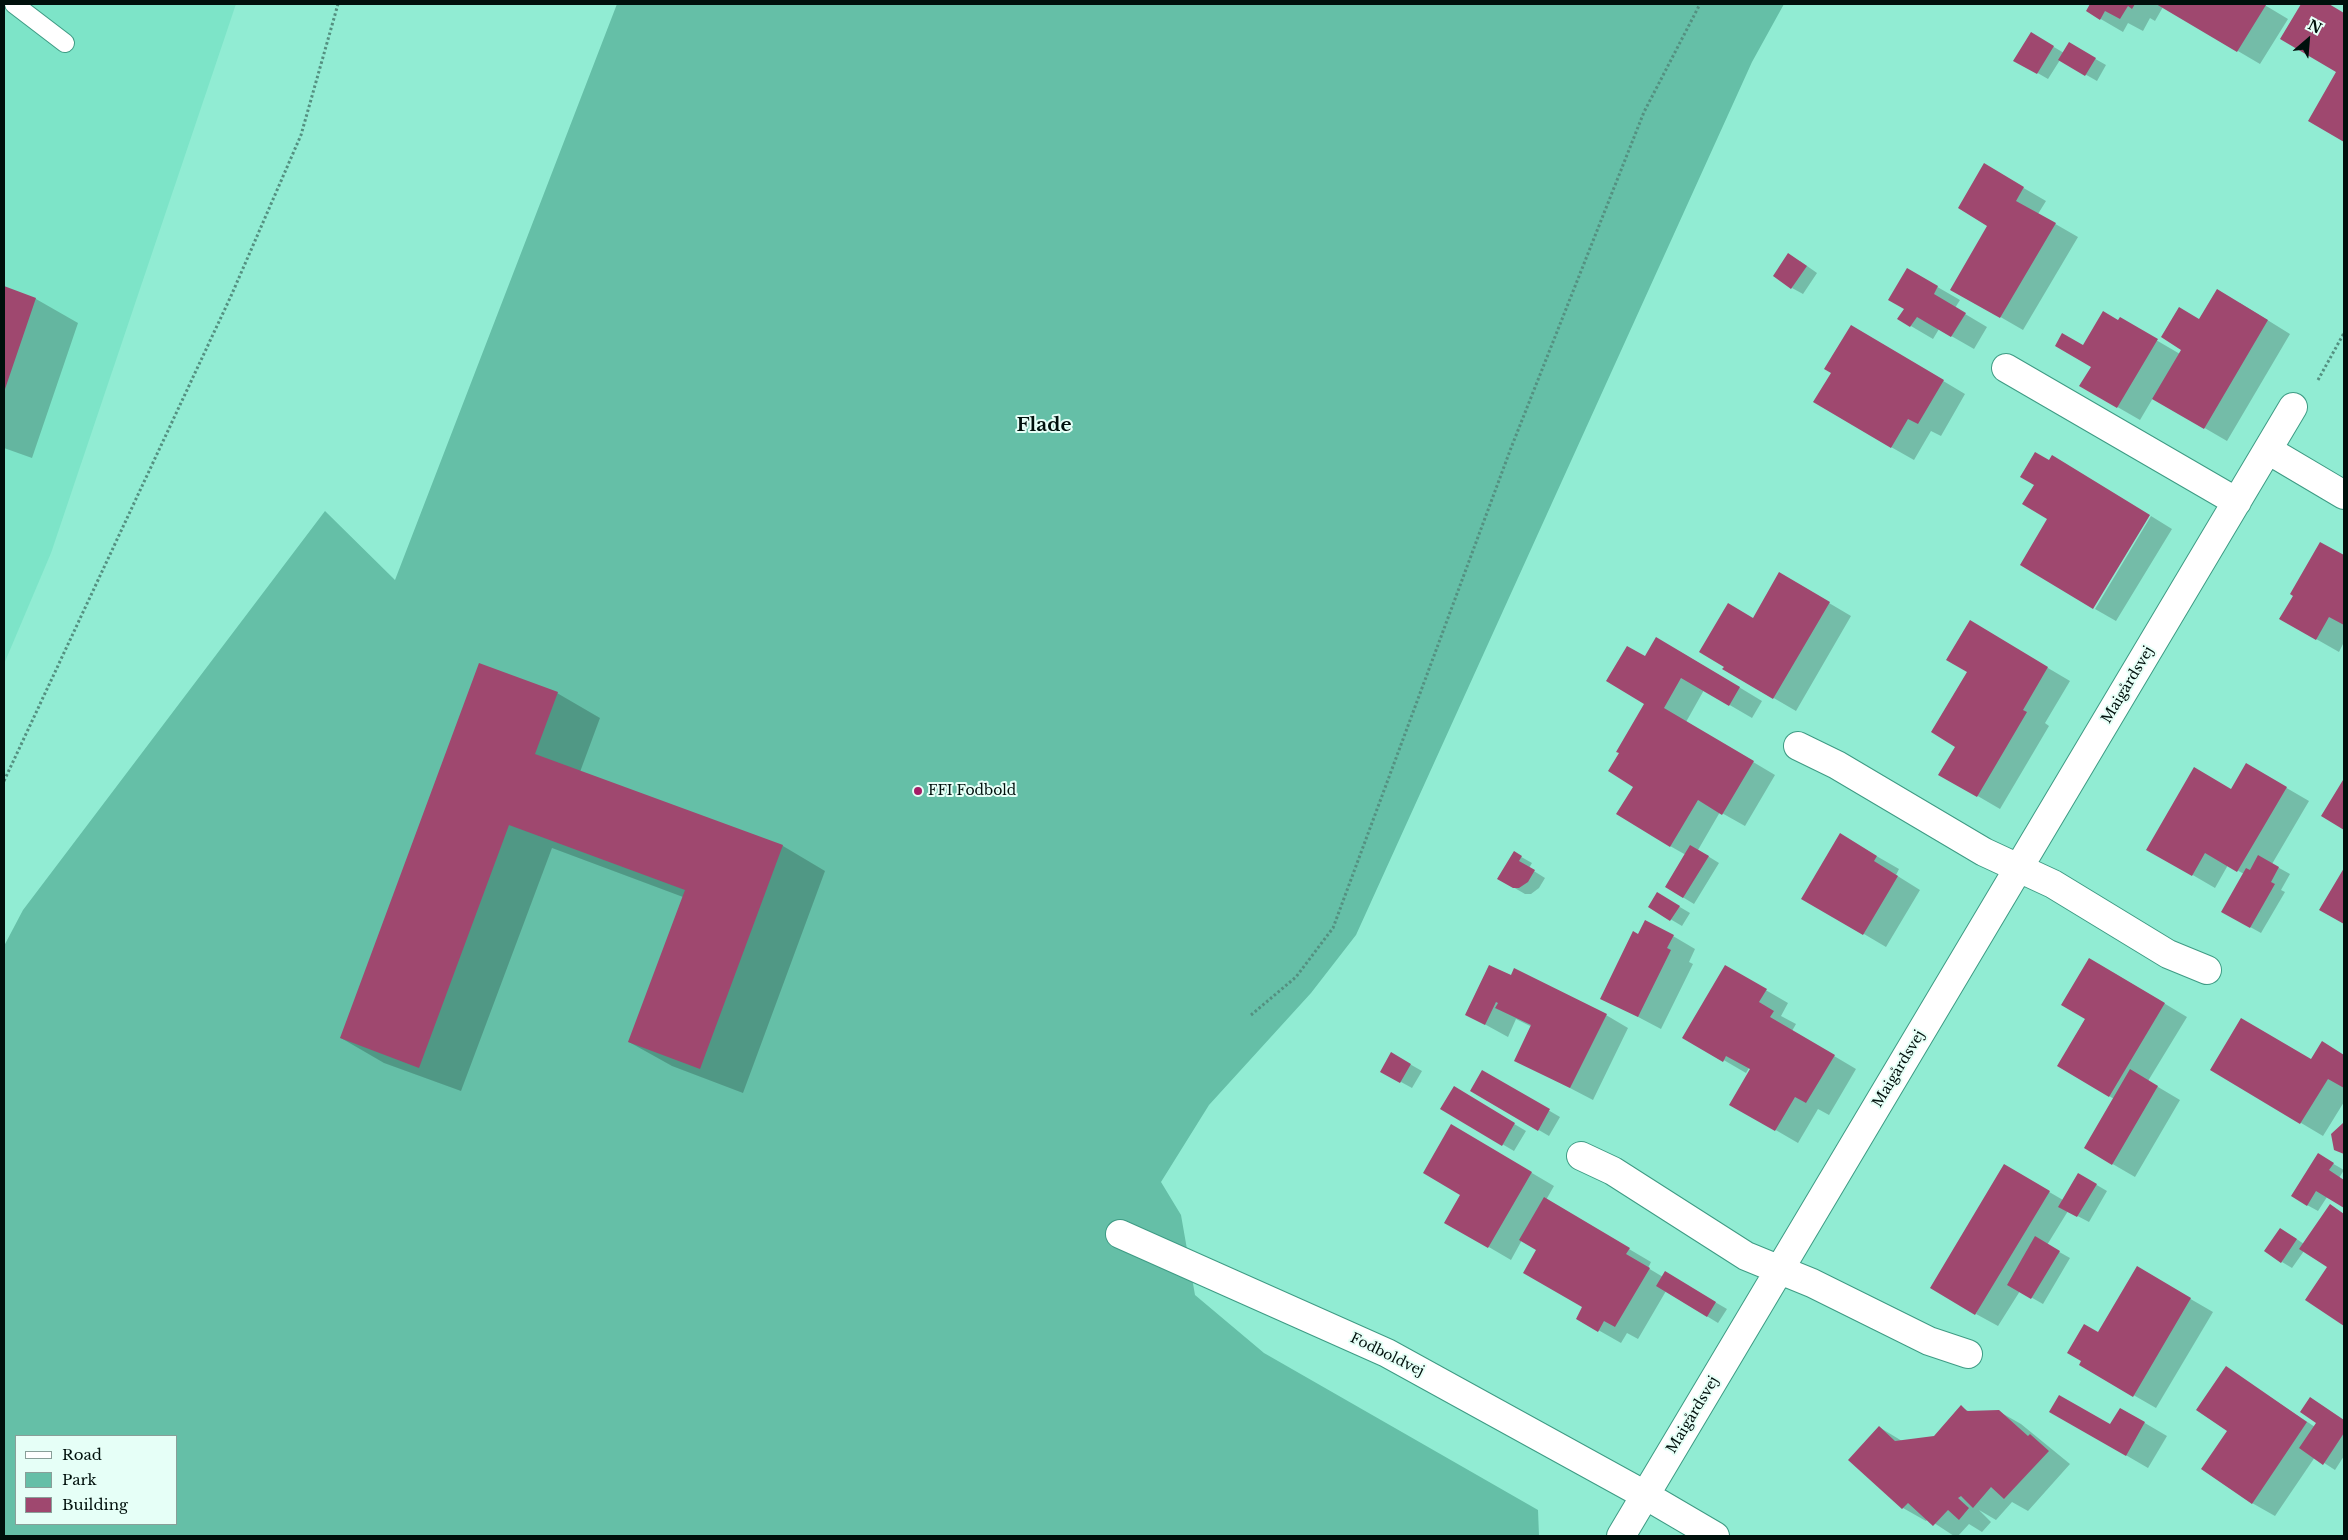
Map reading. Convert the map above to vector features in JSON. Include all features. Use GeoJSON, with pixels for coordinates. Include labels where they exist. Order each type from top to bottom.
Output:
{"type":"FeatureCollection","features":[{"type":"Feature","properties":{"kind":"street"},"geometry":{"type":"LineString","coordinates":[[2006,368],[2237,502]]}},
{"type":"Feature","properties":{"kind":"street","name":"Maigårdsvej"},"geometry":{"type":"LineString","coordinates":[[1621,1536],[2293,407]]}},
{"type":"Feature","properties":{"kind":"street"},"geometry":{"type":"LineString","coordinates":[[2268,450],[2344,495]]}},
{"type":"Feature","properties":{"kind":"street"},"geometry":{"type":"LineString","coordinates":[[1798,746],[1837,765],[1984,852],[2053,884],[2168,954],[2207,970]]}},
{"type":"Feature","properties":{"kind":"street"},"geometry":{"type":"LineString","coordinates":[[1581,1156],[1613,1171],[1746,1256],[1780,1269],[1929,1341],[1968,1354]]}},
{"type":"Feature","properties":{"kind":"street","name":"Fodboldvej"},"geometry":{"type":"LineString","coordinates":[[1120,1234],[1387,1353],[1645,1495],[1715,1536]]}},
{"type":"Feature","properties":{"kind":"lane"},"geometry":{"type":"LineString","coordinates":[[14,4],[65,43]]}},
{"type":"Feature","properties":{"kind":"path"},"geometry":{"type":"LineString","coordinates":[[4,781],[231,296],[301,134],[338,4]]}},
{"type":"Feature","properties":{"kind":"path"},"geometry":{"type":"LineString","coordinates":[[1250,1015],[1296,977],[1333,928],[1525,412],[1644,112],[1700,4]]}},
{"type":"Feature","properties":{"kind":"path"},"geometry":{"type":"LineString","coordinates":[[2293,407],[2312,390],[2344,333]]}},
{"type":"Feature","properties":{"kind":"shaded area"},"geometry":{"type":"Polygon","coordinates":[[[4,4],[236,4],[51,553],[4,664],[4,4]]]}},
{"type":"Feature","properties":{"kind":"green space","name":"FFI Fodbold"},"geometry":{"type":"Polygon","coordinates":[[[617,4],[1784,4],[1752,62],[1356,935],[1311,993],[1209,1105],[1161,1182],[1181,1215],[1195,1295],[1264,1353],[1538,1510],[1539,1536],[4,1536],[4,946],[23,910],[325,511],[395,580],[617,4]]]}},
{"type":"Feature","properties":{"kind":"building"},"geometry":{"type":"Polygon","coordinates":[[[2090,4],[2135,4],[2132,9],[2128,6],[2120,19],[2105,11],[2100,20],[2086,11],[2090,4]]]}},
{"type":"Feature","properties":{"kind":"building"},"geometry":{"type":"Polygon","coordinates":[[[2156,4],[2264,4],[2266,5],[2237,52],[2156,4]]]}},
{"type":"Feature","properties":{"kind":"building"},"geometry":{"type":"Polygon","coordinates":[[[2301,4],[2329,4],[2344,13],[2344,142],[2308,121],[2336,72],[2280,39],[2301,4]]]}},
{"type":"Feature","properties":{"kind":"building"},"geometry":{"type":"Polygon","coordinates":[[[2031,32],[2054,46],[2037,74],[2013,61],[2031,32]]]}},
{"type":"Feature","properties":{"kind":"building"},"geometry":{"type":"Polygon","coordinates":[[[2069,42],[2096,58],[2085,76],[2058,60],[2069,42]]]}},
{"type":"Feature","properties":{"kind":"building"},"geometry":{"type":"Polygon","coordinates":[[[1984,163],[2024,187],[2016,201],[2056,223],[2000,318],[1950,290],[1987,226],[1958,208],[1984,163]]]}},
{"type":"Feature","properties":{"kind":"building"},"geometry":{"type":"Polygon","coordinates":[[[1788,253],[1807,266],[1791,289],[1773,276],[1788,253]]]}},
{"type":"Feature","properties":{"kind":"building"},"geometry":{"type":"Polygon","coordinates":[[[1907,268],[1938,286],[1934,294],[1966,313],[1951,337],[1917,317],[1910,327],[1897,319],[1904,309],[1888,300],[1907,268]]]}},
{"type":"Feature","properties":{"kind":"building"},"geometry":{"type":"Polygon","coordinates":[[[4,286],[36,298],[4,392],[4,286]]]}},
{"type":"Feature","properties":{"kind":"building"},"geometry":{"type":"Polygon","coordinates":[[[2217,289],[2268,320],[2204,429],[2152,399],[2181,350],[2161,337],[2179,307],[2199,319],[2217,289]]]}},
{"type":"Feature","properties":{"kind":"building"},"geometry":{"type":"Polygon","coordinates":[[[2103,311],[2118,320],[2120,317],[2158,339],[2117,408],[2079,386],[2091,367],[2055,346],[2062,333],[2083,345],[2103,311]]]}},
{"type":"Feature","properties":{"kind":"building"},"geometry":{"type":"Polygon","coordinates":[[[1851,325],[1944,380],[1918,424],[1908,419],[1891,448],[1813,402],[1831,373],[1824,369],[1851,325]]]}},
{"type":"Feature","properties":{"kind":"building"},"geometry":{"type":"Polygon","coordinates":[[[2035,452],[2049,460],[2052,455],[2150,515],[2093,609],[2020,565],[2047,519],[2022,504],[2034,485],[2020,477],[2035,452]]]}},
{"type":"Feature","properties":{"kind":"building"},"geometry":{"type":"Polygon","coordinates":[[[2320,542],[2344,555],[2344,625],[2329,617],[2316,640],[2279,619],[2293,596],[2290,594],[2320,542]]]}},
{"type":"Feature","properties":{"kind":"building"},"geometry":{"type":"Polygon","coordinates":[[[1779,572],[1830,602],[1773,699],[1722,669],[1724,667],[1699,652],[1728,603],[1753,618],[1779,572]]]}},
{"type":"Feature","properties":{"kind":"building"},"geometry":{"type":"Polygon","coordinates":[[[1970,620],[2048,667],[2023,710],[2027,712],[1977,797],[1938,775],[1955,747],[1931,732],[1967,672],[1946,660],[1970,620]]]}},
{"type":"Feature","properties":{"kind":"building"},"geometry":{"type":"Polygon","coordinates":[[[1656,637],[1740,687],[1729,706],[1681,678],[1664,708],[1754,761],[1722,815],[1698,800],[1670,847],[1616,814],[1633,787],[1608,771],[1619,753],[1616,752],[1644,704],[1606,681],[1627,646],[1645,656],[1656,637]]]}},
{"type":"Feature","properties":{"kind":"building"},"geometry":{"type":"Polygon","coordinates":[[[479,663],[558,692],[535,754],[783,845],[700,1069],[628,1042],[685,890],[509,825],[419,1068],[340,1038],[479,663]]]}},
{"type":"Feature","properties":{"kind":"building"},"geometry":{"type":"Polygon","coordinates":[[[2246,763],[2287,787],[2237,872],[2205,853],[2192,876],[2146,850],[2194,767],[2231,789],[2246,763]]]}},
{"type":"Feature","properties":{"kind":"building"},"geometry":{"type":"Polygon","coordinates":[[[2344,780],[2344,830],[2321,816],[2344,780]]]}},
{"type":"Feature","properties":{"kind":"building"},"geometry":{"type":"Polygon","coordinates":[[[1840,833],[1877,856],[1874,861],[1898,876],[1863,935],[1801,899],[1840,833]]]}},
{"type":"Feature","properties":{"kind":"building"},"geometry":{"type":"Polygon","coordinates":[[[1690,845],[1709,856],[1683,898],[1665,887],[1690,845]]]}},
{"type":"Feature","properties":{"kind":"building"},"geometry":{"type":"Polygon","coordinates":[[[1514,851],[1522,856],[1519,861],[1535,870],[1528,882],[1519,888],[1513,888],[1497,879],[1514,851]]]}},
{"type":"Feature","properties":{"kind":"building"},"geometry":{"type":"Polygon","coordinates":[[[2258,855],[2279,867],[2271,882],[2275,884],[2250,928],[2221,912],[2246,868],[2250,870],[2258,855]]]}},
{"type":"Feature","properties":{"kind":"building"},"geometry":{"type":"Polygon","coordinates":[[[2344,868],[2344,924],[2319,910],[2344,868]]]}},
{"type":"Feature","properties":{"kind":"building"},"geometry":{"type":"Polygon","coordinates":[[[1657,892],[1680,906],[1670,921],[1648,907],[1657,892]]]}},
{"type":"Feature","properties":{"kind":"building"},"geometry":{"type":"Polygon","coordinates":[[[1645,920],[1674,935],[1667,948],[1671,950],[1638,1017],[1600,999],[1633,931],[1638,934],[1645,920]]]}},
{"type":"Feature","properties":{"kind":"building"},"geometry":{"type":"Polygon","coordinates":[[[2089,958],[2165,1003],[2109,1097],[2057,1066],[2085,1019],[2061,1005],[2089,958]]]}},
{"type":"Feature","properties":{"kind":"building"},"geometry":{"type":"Polygon","coordinates":[[[1489,965],[1511,975],[1514,968],[1607,1014],[1570,1088],[1514,1061],[1531,1025],[1495,1008],[1498,1003],[1496,1002],[1485,1025],[1465,1015],[1489,965]]]}},
{"type":"Feature","properties":{"kind":"building"},"geometry":{"type":"Polygon","coordinates":[[[1725,965],[1767,989],[1759,1002],[1774,1011],[1770,1017],[1835,1055],[1806,1103],[1795,1097],[1775,1131],[1729,1105],[1750,1069],[1726,1056],[1723,1062],[1682,1038],[1725,965]]]}},
{"type":"Feature","properties":{"kind":"building"},"geometry":{"type":"Polygon","coordinates":[[[2241,1018],[2311,1059],[2322,1041],[2344,1055],[2344,1088],[2328,1079],[2300,1124],[2210,1070],[2241,1018]]]}},
{"type":"Feature","properties":{"kind":"building"},"geometry":{"type":"Polygon","coordinates":[[[1391,1052],[1411,1064],[1400,1083],[1380,1072],[1391,1052]]]}},
{"type":"Feature","properties":{"kind":"building"},"geometry":{"type":"Polygon","coordinates":[[[2130,1069],[2158,1086],[2112,1165],[2084,1148],[2130,1069]]]}},
{"type":"Feature","properties":{"kind":"building"},"geometry":{"type":"Polygon","coordinates":[[[1482,1070],[1550,1109],[1538,1131],[1470,1091],[1482,1070]]]}},
{"type":"Feature","properties":{"kind":"building"},"geometry":{"type":"Polygon","coordinates":[[[1454,1086],[1515,1123],[1502,1146],[1440,1109],[1454,1086]]]}},
{"type":"Feature","properties":{"kind":"building"},"geometry":{"type":"Polygon","coordinates":[[[2343,1123],[2344,1154],[2334,1150],[2331,1134],[2343,1123]]]}},
{"type":"Feature","properties":{"kind":"building"},"geometry":{"type":"Polygon","coordinates":[[[1451,1124],[1532,1172],[1488,1248],[1444,1223],[1460,1195],[1423,1173],[1451,1124]]]}},
{"type":"Feature","properties":{"kind":"building"},"geometry":{"type":"Polygon","coordinates":[[[2318,1153],[2334,1163],[2329,1170],[2344,1180],[2344,1208],[2316,1191],[2307,1206],[2291,1196],[2318,1153]]]}},
{"type":"Feature","properties":{"kind":"building"},"geometry":{"type":"Polygon","coordinates":[[[2004,1164],[2050,1191],[1975,1315],[1930,1288],[2004,1164]]]}},
{"type":"Feature","properties":{"kind":"building"},"geometry":{"type":"Polygon","coordinates":[[[2078,1173],[2097,1184],[2077,1217],[2058,1207],[2078,1173]]]}},
{"type":"Feature","properties":{"kind":"building"},"geometry":{"type":"Polygon","coordinates":[[[1544,1197],[1630,1248],[1626,1254],[1650,1268],[1615,1327],[1604,1321],[1598,1332],[1576,1319],[1582,1307],[1523,1273],[1536,1250],[1519,1240],[1544,1197]]]}},
{"type":"Feature","properties":{"kind":"building"},"geometry":{"type":"Polygon","coordinates":[[[2330,1204],[2344,1214],[2344,1326],[2305,1300],[2327,1267],[2299,1249],[2330,1204]]]}},
{"type":"Feature","properties":{"kind":"building"},"geometry":{"type":"Polygon","coordinates":[[[2280,1228],[2297,1239],[2281,1263],[2264,1251],[2280,1228]]]}},
{"type":"Feature","properties":{"kind":"building"},"geometry":{"type":"Polygon","coordinates":[[[2035,1236],[2060,1251],[2031,1299],[2007,1285],[2035,1236]]]}},
{"type":"Feature","properties":{"kind":"building"},"geometry":{"type":"Polygon","coordinates":[[[2137,1266],[2191,1298],[2133,1397],[2079,1365],[2081,1361],[2067,1353],[2084,1324],[2098,1332],[2137,1266]]]}},
{"type":"Feature","properties":{"kind":"building"},"geometry":{"type":"Polygon","coordinates":[[[1665,1271],[1716,1302],[1707,1317],[1656,1286],[1665,1271]]]}},
{"type":"Feature","properties":{"kind":"building"},"geometry":{"type":"Polygon","coordinates":[[[2226,1366],[2307,1422],[2252,1504],[2201,1469],[2227,1431],[2196,1410],[2226,1366]]]}},
{"type":"Feature","properties":{"kind":"building"},"geometry":{"type":"Polygon","coordinates":[[[2059,1395],[2110,1424],[2120,1408],[2145,1422],[2126,1456],[2049,1412],[2059,1395]]]}},
{"type":"Feature","properties":{"kind":"building"},"geometry":{"type":"Polygon","coordinates":[[[2310,1397],[2344,1420],[2344,1433],[2323,1465],[2299,1448],[2316,1423],[2300,1412],[2310,1397]]]}},
{"type":"Feature","properties":{"kind":"building"},"geometry":{"type":"Polygon","coordinates":[[[1961,1405],[1967,1411],[1999,1410],[2028,1436],[2030,1434],[2049,1451],[2004,1499],[1991,1487],[1973,1508],[1961,1496],[1958,1498],[1969,1508],[1959,1520],[1948,1510],[1933,1526],[1908,1503],[1902,1509],[1848,1460],[1879,1426],[1895,1441],[1934,1436],[1961,1405]]]}},
{"type":"Feature","properties":{"kind":"place","name":"FFI Fodbold"},"geometry":{"type":"Point","coordinates":[918,791]}},
{"type":"Feature","properties":{"kind":"district","name":"Flade"},"geometry":{"type":"Point","coordinates":[1044,426]}}]}
